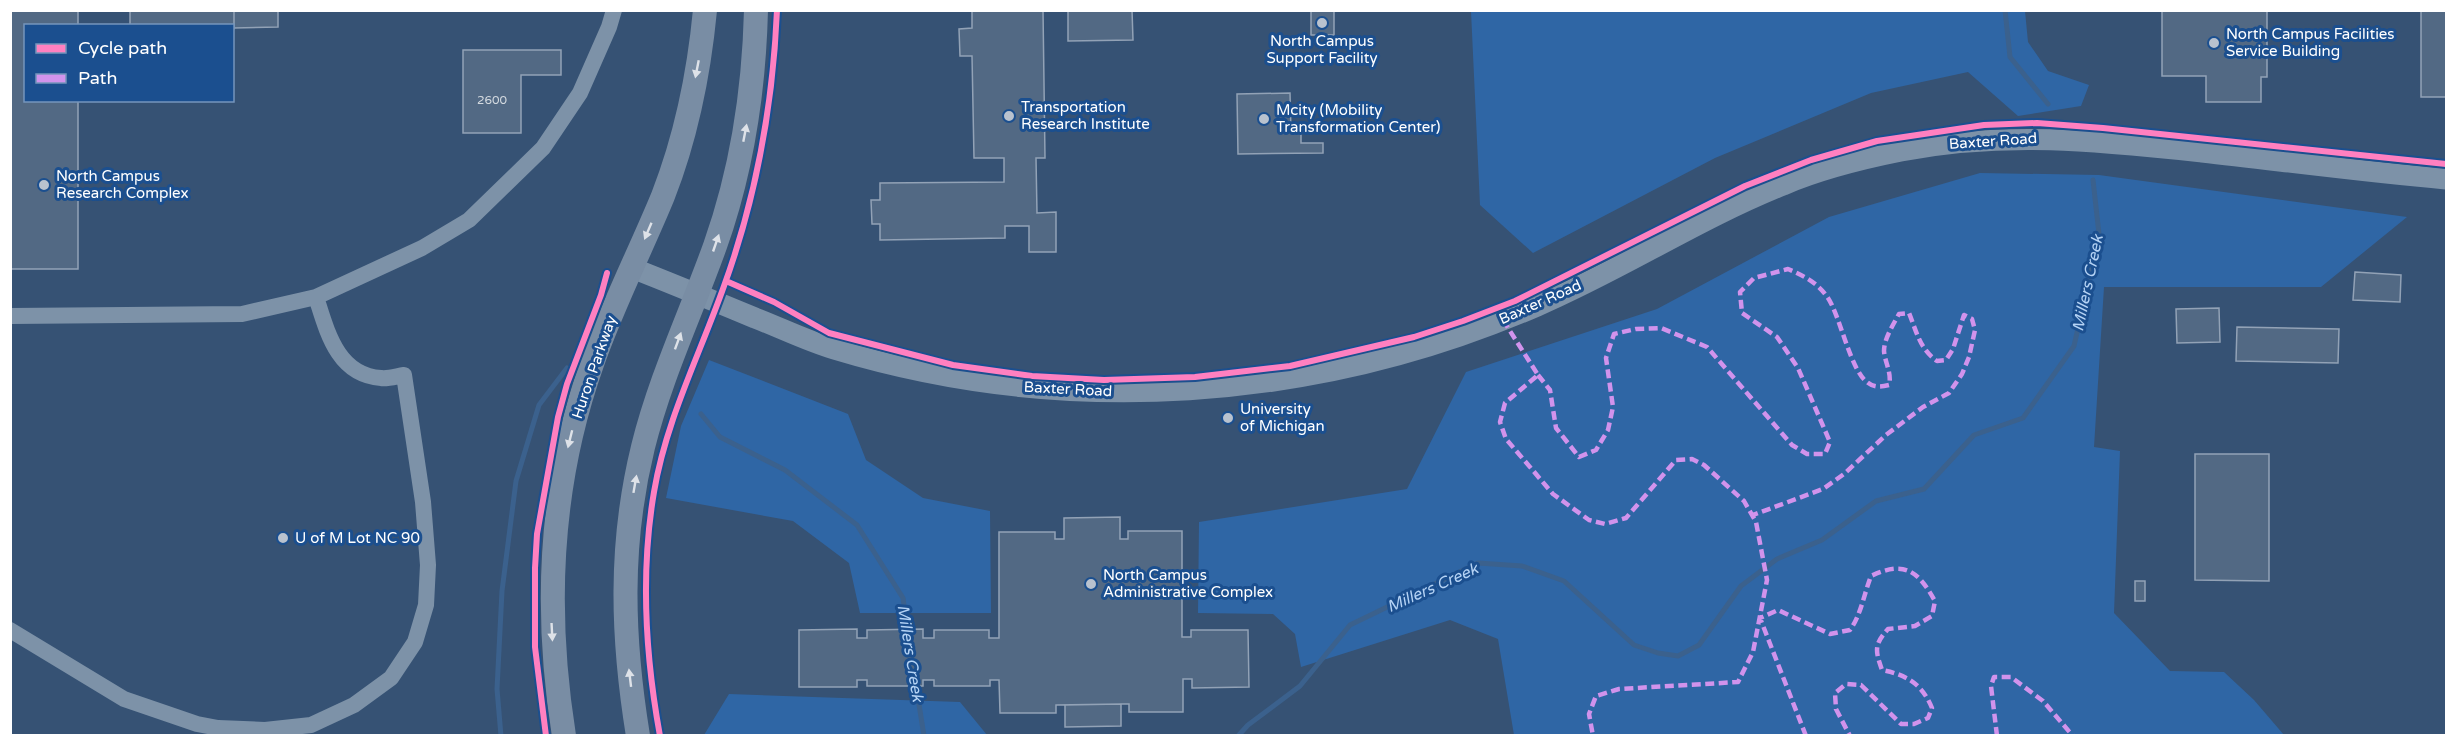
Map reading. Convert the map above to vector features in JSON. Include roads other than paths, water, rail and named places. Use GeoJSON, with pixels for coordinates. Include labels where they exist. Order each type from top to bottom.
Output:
{"type":"FeatureCollection","features":[{"type":"Feature","properties":{"kind":"main road","name":"Huron Parkway"},"geometry":{"type":"LineString","coordinates":[[564,735],[552,631],[552,576],[556,512],[562,476],[579,402],[592,362],[663,194],[684,128],[699,59],[705,10]]}},
{"type":"Feature","properties":{"kind":"main road"},"geometry":{"type":"LineString","coordinates":[[639,735],[627,651],[624,608],[630,513],[652,414],[733,190],[751,100],[756,10]]}},
{"type":"Feature","properties":{"kind":"street"},"geometry":{"type":"LineString","coordinates":[[10,315],[242,314],[316,297],[422,248],[469,220],[543,148],[580,93],[609,27],[614,10]]}},
{"type":"Feature","properties":{"kind":"street","name":"Baxter Road"},"geometry":{"type":"LineString","coordinates":[[632,268],[831,348],[940,374],[1015,387],[1146,392],[1206,389],[1292,380],[1405,353],[1456,337],[1543,304],[1783,184],[1849,163],[1921,147],[1986,140],[2046,138],[2143,146],[2446,179]]}},
{"type":"Feature","properties":{"kind":"street"},"geometry":{"type":"LineString","coordinates":[[10,630],[124,699],[217,732],[311,725],[354,705],[392,678],[415,642],[426,605],[428,565],[423,502],[404,375],[381,378],[356,371],[344,361],[333,349],[316,297]]}},
{"type":"Feature","properties":{"kind":"waterway","name":"Millers Creek"},"geometry":{"type":"LineString","coordinates":[[2005,10],[2010,57],[2048,104]]}},
{"type":"Feature","properties":{"kind":"waterway","name":"Millers Creek"},"geometry":{"type":"LineString","coordinates":[[1238,736],[1248,725],[1300,686],[1350,625],[1478,563],[1522,566],[1564,581],[1634,645],[1658,653],[1678,656],[1699,645],[1741,586],[1777,559],[1822,540],[1876,501],[1924,489],[1974,435],[2023,418],[2074,346],[2099,234],[2093,180]]}},
{"type":"Feature","properties":{"kind":"waterway","name":"Millers Creek"},"geometry":{"type":"LineString","coordinates":[[501,736],[497,689],[502,591],[516,481],[539,405],[567,368]]}},
{"type":"Feature","properties":{"kind":"waterway","name":"Millers Creek"},"geometry":{"type":"LineString","coordinates":[[701,414],[720,437],[785,470],[857,525],[903,598],[908,635]]}},
{"type":"Feature","properties":{"kind":"waterway","name":"Millers Creek"},"geometry":{"type":"LineString","coordinates":[[915,679],[924,736]]}},
{"type":"Feature","properties":{"kind":"place","name":"North Campus Support Facility"},"geometry":{"type":"Point","coordinates":[1322,23]}},
{"type":"Feature","properties":{"kind":"place","name":"North Campus Facilities Service Building"},"geometry":{"type":"Point","coordinates":[2214,43]}},
{"type":"Feature","properties":{"kind":"place","name":"Transportation Research Institute"},"geometry":{"type":"Point","coordinates":[1009,116]}},
{"type":"Feature","properties":{"kind":"place","name":"Mcity (Mobility Transformation Center)"},"geometry":{"type":"Point","coordinates":[1264,119]}},
{"type":"Feature","properties":{"kind":"place","name":"North Campus Research Complex"},"geometry":{"type":"Point","coordinates":[44,185]}},
{"type":"Feature","properties":{"kind":"place","name":"University of Michigan"},"geometry":{"type":"Point","coordinates":[1228,418]}},
{"type":"Feature","properties":{"kind":"place","name":"U of M Lot NC 90"},"geometry":{"type":"Point","coordinates":[283,538]}},
{"type":"Feature","properties":{"kind":"place","name":"North Campus Administrative Complex"},"geometry":{"type":"Point","coordinates":[1091,584]}}]}
